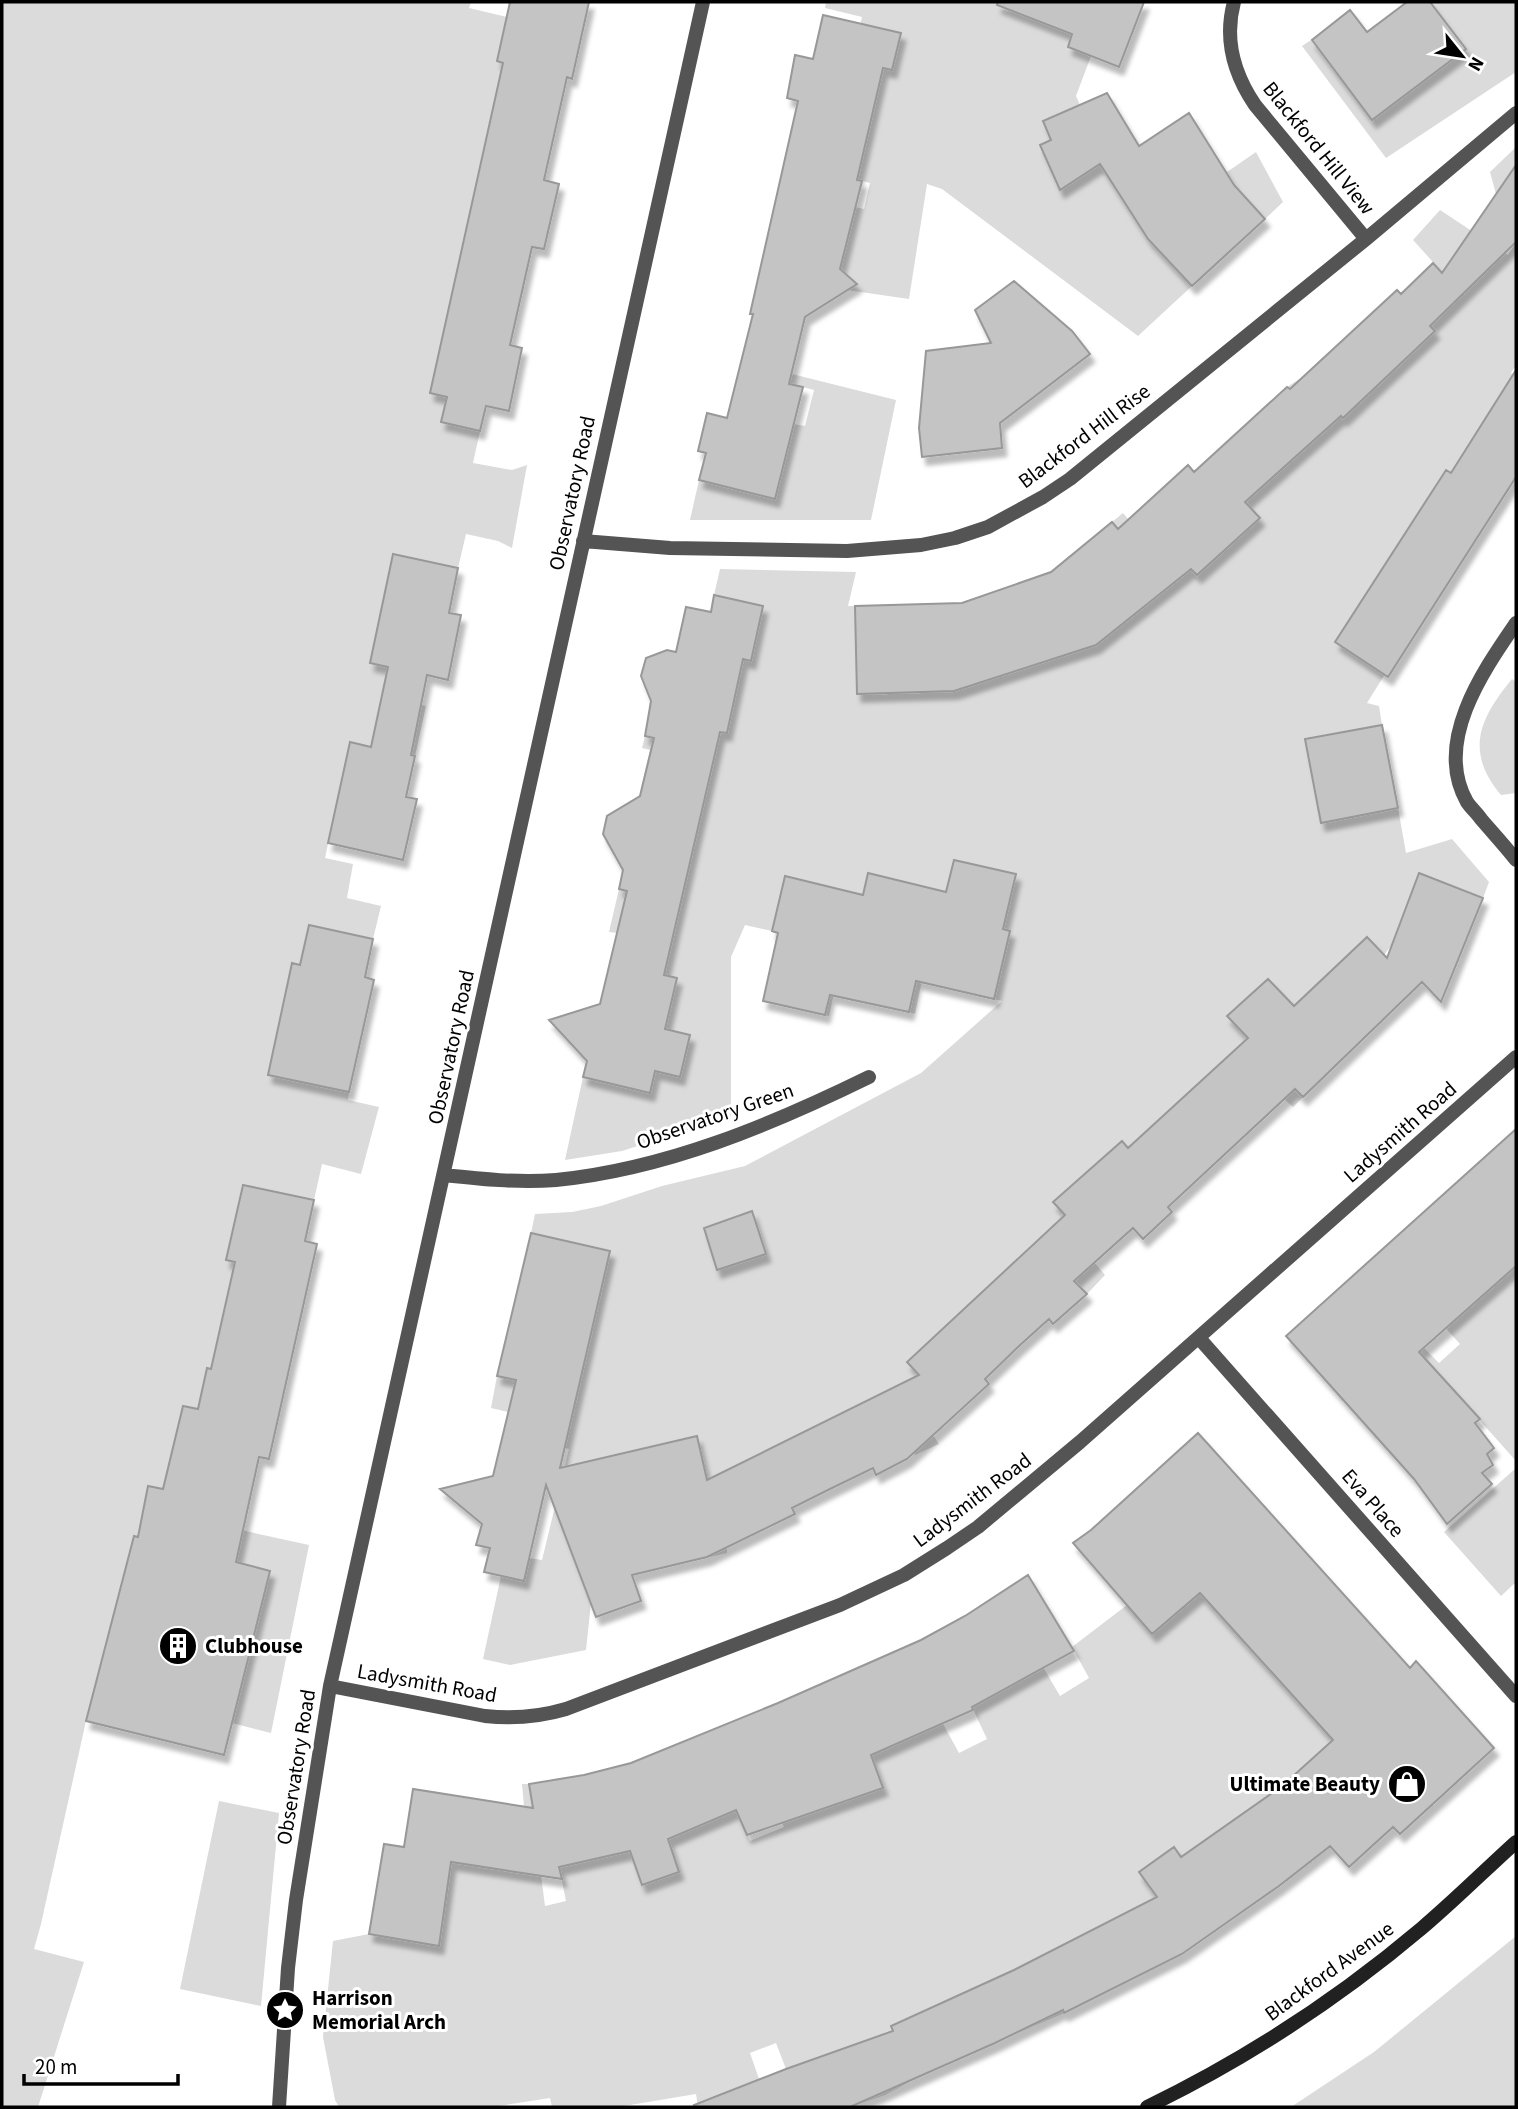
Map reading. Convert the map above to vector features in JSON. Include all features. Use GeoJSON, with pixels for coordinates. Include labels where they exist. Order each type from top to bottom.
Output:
{"type":"FeatureCollection","features":[{"type":"Feature","properties":{"kind":"street","name":"Observatory Road"},"geometry":{"type":"LineString","coordinates":[[279,2107],[288,1968],[296,1900],[330,1686],[703,2]]}},
{"type":"Feature","properties":{"kind":"street","name":"Blackford Hill View"},"geometry":{"type":"LineString","coordinates":[[1234,2],[1230,31],[1231,50],[1244,88],[1255,105],[1366,239]]}},
{"type":"Feature","properties":{"kind":"street","name":"Blackford Hill Rise"},"geometry":{"type":"LineString","coordinates":[[583,541],[670,548],[847,551],[921,545],[988,527],[1034,503],[1070,479],[1366,239],[1516,113]]}},
{"type":"Feature","properties":{"kind":"street"},"geometry":{"type":"LineString","coordinates":[[1516,623],[1488,664],[1473,694],[1457,738],[1457,760],[1460,781],[1468,802],[1516,860]]}},
{"type":"Feature","properties":{"kind":"street","name":"Ladysmith Road"},"geometry":{"type":"LineString","coordinates":[[330,1686],[485,1716],[534,1717],[566,1709],[828,1610],[904,1575],[978,1527],[1080,1442],[1516,1057]]}},
{"type":"Feature","properties":{"kind":"street","name":"Observatory Green"},"geometry":{"type":"LineString","coordinates":[[444,1175],[491,1181],[555,1180],[645,1163],[744,1133],[807,1108],[869,1077]]}},
{"type":"Feature","properties":{"kind":"street","name":"Eva Place"},"geometry":{"type":"LineString","coordinates":[[1199,1338],[1516,1696]]}},
{"type":"Feature","properties":{"kind":"street","name":"Blackford Avenue"},"geometry":{"type":"LineString","coordinates":[[1147,2107],[1238,2059],[1330,1999],[1423,1927],[1516,1842]]}},
{"type":"Feature","properties":{"kind":"shaded area"},"geometry":{"type":"Polygon","coordinates":[[[2,2],[471,2],[469,8],[507,17],[497,61],[513,65],[558,116],[553,141],[490,127],[430,393],[447,397],[441,422],[480,431],[473,463],[512,470],[527,465],[512,548],[498,541],[466,534],[458,568],[393,555],[370,663],[388,667],[382,696],[426,706],[415,756],[350,742],[325,858],[353,864],[347,898],[381,906],[373,939],[309,925],[300,965],[292,964],[268,1075],[349,1092],[348,1100],[379,1107],[361,1174],[322,1164],[314,1200],[242,1185],[238,1204],[247,1207],[233,1226],[226,1259],[235,1261],[221,1324],[296,1340],[294,1349],[283,1347],[276,1383],[207,1368],[198,1409],[183,1406],[175,1438],[184,1441],[173,1491],[148,1486],[144,1506],[168,1514],[309,1545],[271,1733],[232,1723],[270,1571],[134,1536],[86,1721],[34,1949],[84,1962],[38,2107],[2,2107],[2,2]]]}},
{"type":"Feature","properties":{"kind":"shaded area"},"geometry":{"type":"Polygon","coordinates":[[[826,2],[1041,2],[1034,19],[1072,34],[1068,47],[1091,56],[1076,96],[1080,105],[1043,121],[1051,140],[1040,145],[1059,189],[1100,164],[1132,212],[1217,157],[1227,172],[1256,152],[1283,202],[1265,219],[1226,177],[1153,244],[1192,286],[1138,336],[942,189],[927,184],[909,299],[847,290],[849,276],[840,269],[855,207],[864,209],[870,183],[785,159],[787,151],[831,137],[865,145],[883,68],[892,69],[900,33],[878,27],[875,37],[858,34],[862,17],[825,8],[826,2]]]}},
{"type":"Feature","properties":{"kind":"shaded area"},"geometry":{"type":"Polygon","coordinates":[[[1430,2],[1516,2],[1516,72],[1386,158],[1302,46],[1311,40],[1372,120],[1466,49],[1430,2]]]}},
{"type":"Feature","properties":{"kind":"shaded area"},"geometry":{"type":"Polygon","coordinates":[[[1516,147],[1516,207],[1496,194],[1490,172],[1516,147]]]}},
{"type":"Feature","properties":{"kind":"shaded area"},"geometry":{"type":"Polygon","coordinates":[[[1440,210],[1508,255],[1516,242],[1516,365],[1511,373],[1516,377],[1516,392],[1507,386],[1462,457],[1510,488],[1499,504],[1445,470],[1395,549],[1449,583],[1442,594],[1436,591],[1335,642],[1385,674],[1367,703],[1379,706],[1382,725],[1305,740],[1321,823],[1398,808],[1406,853],[1452,839],[1489,882],[1483,898],[1419,873],[1391,946],[1384,955],[1367,937],[1296,1009],[1267,979],[1228,1016],[1303,1097],[1293,1107],[1284,1099],[1265,1117],[1217,1066],[1154,1125],[1170,1195],[1121,1141],[1054,1202],[1102,1256],[1094,1262],[1105,1275],[1087,1294],[1038,1241],[907,1361],[955,1415],[933,1435],[939,1444],[915,1455],[884,1393],[720,1474],[751,1536],[727,1548],[727,1553],[710,1557],[702,1518],[715,1515],[697,1437],[620,1454],[591,1603],[586,1650],[510,1665],[483,1659],[501,1576],[523,1581],[529,1558],[542,1560],[569,1449],[504,1432],[508,1412],[491,1408],[497,1376],[577,1394],[610,1251],[531,1233],[535,1214],[572,1212],[601,1206],[662,1186],[745,1166],[921,1073],[1002,1001],[994,999],[1010,931],[1003,929],[1015,874],[954,861],[941,915],[936,914],[915,1014],[909,1012],[924,944],[930,888],[868,874],[855,928],[848,927],[829,1016],[825,1015],[841,947],[785,876],[772,931],[745,925],[731,957],[731,1116],[622,1151],[565,1160],[583,1077],[649,1093],[655,1071],[680,1076],[690,1035],[665,1029],[677,978],[610,962],[617,933],[609,932],[619,889],[680,903],[704,803],[641,788],[650,750],[642,748],[645,736],[700,748],[704,728],[727,733],[743,659],[751,661],[714,595],[720,569],[856,572],[848,606],[855,606],[858,694],[923,692],[990,679],[1052,659],[1026,581],[1036,577],[1054,608],[1110,634],[1167,589],[1112,522],[1123,513],[1128,519],[1138,510],[1197,575],[1260,518],[1237,493],[1261,488],[1326,430],[1287,387],[1304,376],[1343,418],[1435,332],[1430,325],[1462,294],[1413,240],[1440,210]],[[752,1212],[704,1228],[717,1269],[752,1212]]]}},
{"type":"Feature","properties":{"kind":"shaded area"},"geometry":{"type":"Polygon","coordinates":[[[768,368],[896,400],[871,520],[690,520],[699,480],[775,499],[793,424],[805,426],[814,390],[791,384],[789,392],[768,368]]]}},
{"type":"Feature","properties":{"kind":"shaded area"},"geometry":{"type":"Polygon","coordinates":[[[1512,679],[1516,682],[1516,793],[1501,795],[1483,764],[1481,735],[1492,707],[1512,679]]]}},
{"type":"Feature","properties":{"kind":"shaded area"},"geometry":{"type":"Polygon","coordinates":[[[1516,1266],[1516,1461],[1419,1352],[1410,1334],[1439,1363],[1460,1344],[1433,1314],[1475,1303],[1516,1266]]]}},
{"type":"Feature","properties":{"kind":"shaded area"},"geometry":{"type":"Polygon","coordinates":[[[1516,1468],[1516,1582],[1501,1596],[1444,1532],[1516,1468]]]}},
{"type":"Feature","properties":{"kind":"shaded area"},"geometry":{"type":"Polygon","coordinates":[[[1166,1553],[1353,1749],[1314,1757],[1279,1789],[1331,1847],[1287,1881],[1275,1864],[1302,1844],[1268,1795],[1232,1821],[1243,1837],[1139,1872],[1167,1911],[1179,1903],[1203,1939],[1156,1966],[1037,1959],[1064,2013],[1006,2038],[981,1985],[891,2026],[915,2079],[885,2095],[851,2107],[831,2053],[786,2069],[776,2043],[750,2053],[759,2079],[739,2087],[746,2107],[698,2107],[696,2094],[618,2107],[552,2107],[550,2098],[492,2107],[339,2107],[335,2100],[323,2037],[333,1941],[369,1934],[439,1945],[445,1907],[447,1862],[497,1869],[503,1831],[492,1829],[497,1802],[524,1806],[522,1784],[529,1784],[545,1906],[566,1901],[559,1866],[668,1838],[736,1810],[750,1841],[784,1827],[770,1795],[883,1787],[871,1754],[942,1722],[959,1753],[987,1739],[972,1707],[1043,1667],[1060,1696],[1089,1678],[1072,1647],[1127,1605],[1166,1553]]]}},
{"type":"Feature","properties":{"kind":"shaded area"},"geometry":{"type":"Polygon","coordinates":[[[219,1801],[279,1813],[261,2006],[180,1989],[219,1801]]]}},
{"type":"Feature","properties":{"kind":"shaded area"},"geometry":{"type":"Polygon","coordinates":[[[1516,1936],[1516,2107],[1291,2107],[1374,2052],[1516,1936]]]}},
{"type":"Feature","properties":{"kind":"building"},"geometry":{"type":"Polygon","coordinates":[[[510,2],[589,2],[572,79],[567,77],[544,180],[559,184],[544,249],[532,247],[510,345],[522,348],[509,411],[486,406],[480,431],[441,422],[447,397],[430,393],[503,63],[497,61],[510,2]]]}},
{"type":"Feature","properties":{"kind":"building"},"geometry":{"type":"Polygon","coordinates":[[[998,2],[1144,2],[1119,67],[1068,47],[1072,34],[997,5],[998,2]]]}},
{"type":"Feature","properties":{"kind":"building"},"geometry":{"type":"Polygon","coordinates":[[[1407,2],[1430,2],[1466,49],[1372,120],[1312,40],[1350,10],[1367,32],[1407,2]]]}},
{"type":"Feature","properties":{"kind":"building"},"geometry":{"type":"Polygon","coordinates":[[[823,15],[901,33],[892,70],[883,68],[857,180],[862,181],[840,269],[857,284],[805,317],[789,384],[803,387],[775,499],[699,480],[706,453],[698,451],[707,413],[727,418],[753,314],[750,314],[798,101],[787,98],[795,55],[813,59],[823,15]]]}},
{"type":"Feature","properties":{"kind":"building"},"geometry":{"type":"Polygon","coordinates":[[[1107,93],[1139,146],[1189,113],[1234,185],[1265,219],[1192,286],[1148,239],[1100,164],[1060,190],[1040,145],[1051,140],[1043,121],[1107,93]]]}},
{"type":"Feature","properties":{"kind":"building"},"geometry":{"type":"Polygon","coordinates":[[[1516,165],[1516,242],[1430,326],[1435,331],[1343,418],[1341,416],[1245,502],[1260,518],[1197,575],[1191,569],[1096,645],[954,691],[857,694],[855,606],[962,603],[1051,572],[1112,522],[1118,529],[1188,465],[1194,472],[1287,387],[1290,389],[1397,290],[1401,294],[1433,263],[1442,273],[1516,165]]]}},
{"type":"Feature","properties":{"kind":"building"},"geometry":{"type":"Polygon","coordinates":[[[1014,281],[1072,331],[1090,354],[1000,423],[1002,448],[922,457],[919,428],[926,351],[991,343],[975,310],[1014,281]]]}},
{"type":"Feature","properties":{"kind":"building"},"geometry":{"type":"Polygon","coordinates":[[[1516,370],[1516,477],[1388,677],[1335,642],[1446,470],[1451,473],[1516,370]]]}},
{"type":"Feature","properties":{"kind":"building"},"geometry":{"type":"Polygon","coordinates":[[[393,554],[458,568],[449,613],[461,615],[448,680],[427,675],[411,755],[415,756],[406,797],[417,799],[403,860],[328,843],[350,742],[371,747],[388,667],[370,663],[393,554]]]}},
{"type":"Feature","properties":{"kind":"building"},"geometry":{"type":"Polygon","coordinates":[[[714,595],[763,606],[751,661],[743,659],[727,733],[720,732],[664,975],[677,978],[665,1029],[690,1035],[680,1077],[655,1071],[650,1093],[583,1077],[587,1061],[549,1020],[600,1004],[627,891],[619,889],[623,870],[603,834],[607,816],[640,796],[654,738],[645,736],[651,701],[641,676],[646,658],[667,650],[676,652],[686,607],[711,612],[714,595]]]}},
{"type":"Feature","properties":{"kind":"building"},"geometry":{"type":"Polygon","coordinates":[[[1382,725],[1398,808],[1321,823],[1305,739],[1382,725]]]}},
{"type":"Feature","properties":{"kind":"building"},"geometry":{"type":"Polygon","coordinates":[[[954,860],[1016,874],[1003,929],[1010,931],[994,999],[916,981],[909,1012],[830,995],[825,1015],[763,1001],[778,933],[772,931],[785,876],[863,895],[868,873],[946,892],[954,860]]]}},
{"type":"Feature","properties":{"kind":"building"},"geometry":{"type":"Polygon","coordinates":[[[1419,873],[1483,898],[1441,1002],[1422,982],[1303,1097],[1295,1089],[1168,1207],[1172,1212],[1143,1239],[1133,1228],[1074,1281],[1087,1294],[1053,1324],[1049,1319],[1018,1347],[985,1379],[989,1384],[907,1459],[876,1475],[873,1468],[830,1489],[792,1508],[795,1514],[707,1557],[632,1575],[641,1601],[596,1617],[546,1485],[524,1581],[484,1572],[490,1548],[476,1545],[482,1524],[440,1489],[493,1476],[516,1380],[497,1376],[531,1233],[610,1251],[560,1468],[697,1436],[707,1480],[919,1375],[907,1362],[1065,1215],[1053,1202],[1122,1141],[1128,1148],[1248,1038],[1227,1016],[1268,979],[1294,1006],[1367,937],[1387,958],[1419,873]]]}},
{"type":"Feature","properties":{"kind":"building"},"geometry":{"type":"Polygon","coordinates":[[[309,925],[373,939],[365,977],[374,980],[349,1092],[268,1075],[292,963],[300,965],[309,925]]]}},
{"type":"Feature","properties":{"kind":"building"},"geometry":{"type":"Polygon","coordinates":[[[1516,1129],[1516,1266],[1419,1352],[1480,1419],[1475,1423],[1494,1448],[1487,1454],[1493,1465],[1482,1473],[1492,1484],[1447,1524],[1414,1479],[1286,1336],[1516,1129]]]}},
{"type":"Feature","properties":{"kind":"building"},"geometry":{"type":"Polygon","coordinates":[[[243,1185],[314,1200],[305,1241],[317,1244],[269,1459],[259,1457],[236,1562],[270,1571],[224,1755],[86,1721],[134,1536],[138,1537],[148,1486],[163,1489],[183,1406],[198,1409],[207,1368],[211,1369],[235,1262],[226,1260],[243,1185]]]}},
{"type":"Feature","properties":{"kind":"building"},"geometry":{"type":"Polygon","coordinates":[[[752,1211],[766,1254],[717,1270],[704,1228],[752,1211]]]}},
{"type":"Feature","properties":{"kind":"building"},"geometry":{"type":"Polygon","coordinates":[[[1198,1433],[1410,1668],[1416,1661],[1494,1748],[1400,1834],[1393,1827],[1349,1867],[1330,1846],[1279,1886],[1182,1954],[1064,2013],[1063,2010],[850,2107],[695,2107],[694,2105],[786,2069],[893,2031],[891,2026],[1014,1970],[1157,1897],[1139,1872],[1174,1847],[1181,1857],[1282,1786],[1333,1740],[1200,1593],[1152,1634],[1073,1543],[1091,1530],[1198,1433]]]}},
{"type":"Feature","properties":{"kind":"building"},"geometry":{"type":"Polygon","coordinates":[[[1028,1575],[1074,1651],[972,1707],[973,1710],[871,1755],[883,1788],[747,1835],[736,1810],[668,1839],[679,1872],[642,1885],[630,1851],[559,1867],[562,1879],[451,1862],[439,1946],[369,1934],[384,1844],[404,1847],[413,1789],[533,1808],[529,1784],[584,1775],[631,1763],[778,1703],[921,1640],[965,1616],[1028,1575]]]}},
{"type":"Feature","properties":{"kind":"place","name":"Clubhouse"},"geometry":{"type":"Point","coordinates":[178,1646]}},
{"type":"Feature","properties":{"kind":"place","name":"Ultimate Beauty"},"geometry":{"type":"Point","coordinates":[1407,1784]}},
{"type":"Feature","properties":{"kind":"place","name":"Harrison Memorial Arch"},"geometry":{"type":"Point","coordinates":[285,2010]}}]}
